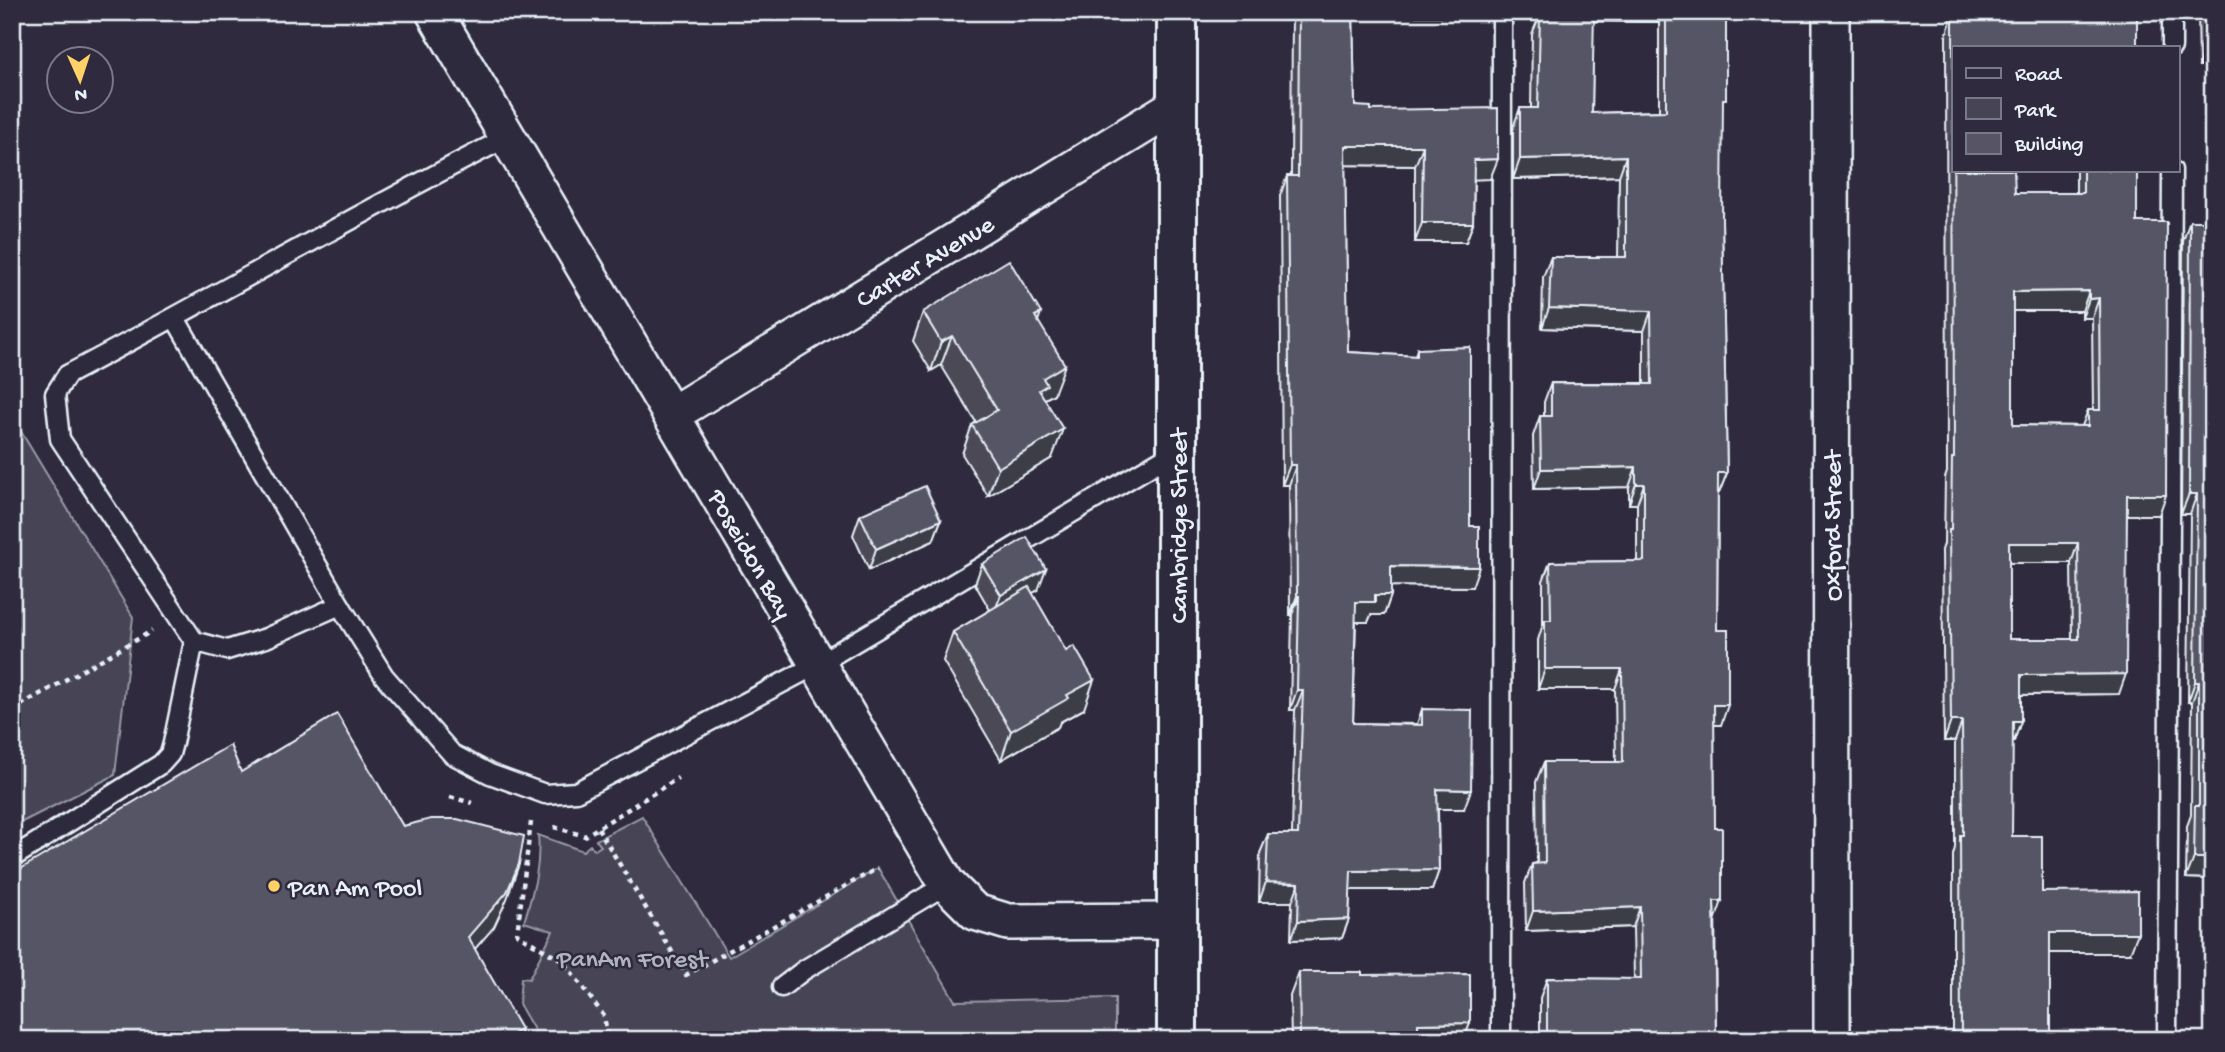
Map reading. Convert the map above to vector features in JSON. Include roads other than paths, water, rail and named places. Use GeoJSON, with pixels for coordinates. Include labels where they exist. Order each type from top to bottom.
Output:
{"type":"FeatureCollection","features":[{"type":"Feature","properties":{"kind":"street","name":"Poseidon Bay"},"geometry":{"type":"LineString","coordinates":[[434,12],[947,884],[975,912],[1008,922],[1177,921]]}},
{"type":"Feature","properties":{"kind":"street","name":"Cambridge Street"},"geometry":{"type":"LineString","coordinates":[[1177,12],[1177,1040]]}},
{"type":"Feature","properties":{"kind":"street","name":"Oxford Street"},"geometry":{"type":"LineString","coordinates":[[1831,12],[1832,1040]]}},
{"type":"Feature","properties":{"kind":"street","name":"Carter Avenue"},"geometry":{"type":"LineString","coordinates":[[671,415],[1177,105]]}},
{"type":"Feature","properties":{"kind":"lane"},"geometry":{"type":"LineString","coordinates":[[1501,1040],[1502,12]]}},
{"type":"Feature","properties":{"kind":"lane"},"geometry":{"type":"LineString","coordinates":[[2172,12],[2172,46]]}},
{"type":"Feature","properties":{"kind":"lane"},"geometry":{"type":"LineString","coordinates":[[340,605],[266,638],[228,650],[194,641],[60,439],[55,394],[67,375],[175,318],[366,210],[508,137]]}},
{"type":"Feature","properties":{"kind":"lane"},"geometry":{"type":"LineString","coordinates":[[2167,1040],[2172,172]]}},
{"type":"Feature","properties":{"kind":"lane"},"geometry":{"type":"LineString","coordinates":[[175,318],[340,605],[384,676],[452,754],[490,774],[545,794],[576,792],[818,664],[1177,450]]}},
{"type":"Feature","properties":{"kind":"lane"},"geometry":{"type":"LineString","coordinates":[[12,858],[161,764],[170,754],[194,641]]}},
{"type":"Feature","properties":{"kind":"lane"},"geometry":{"type":"LineString","coordinates":[[782,987],[804,970],[947,884]]}},
{"type":"Feature","properties":{"kind":"place","name":"Pan Am Pool"},"geometry":{"type":"Point","coordinates":[274,886]}},
{"type":"Feature","properties":{"kind":"park label","name":"PanAm Forest"},"geometry":{"type":"Point","coordinates":[632,957]}}]}
